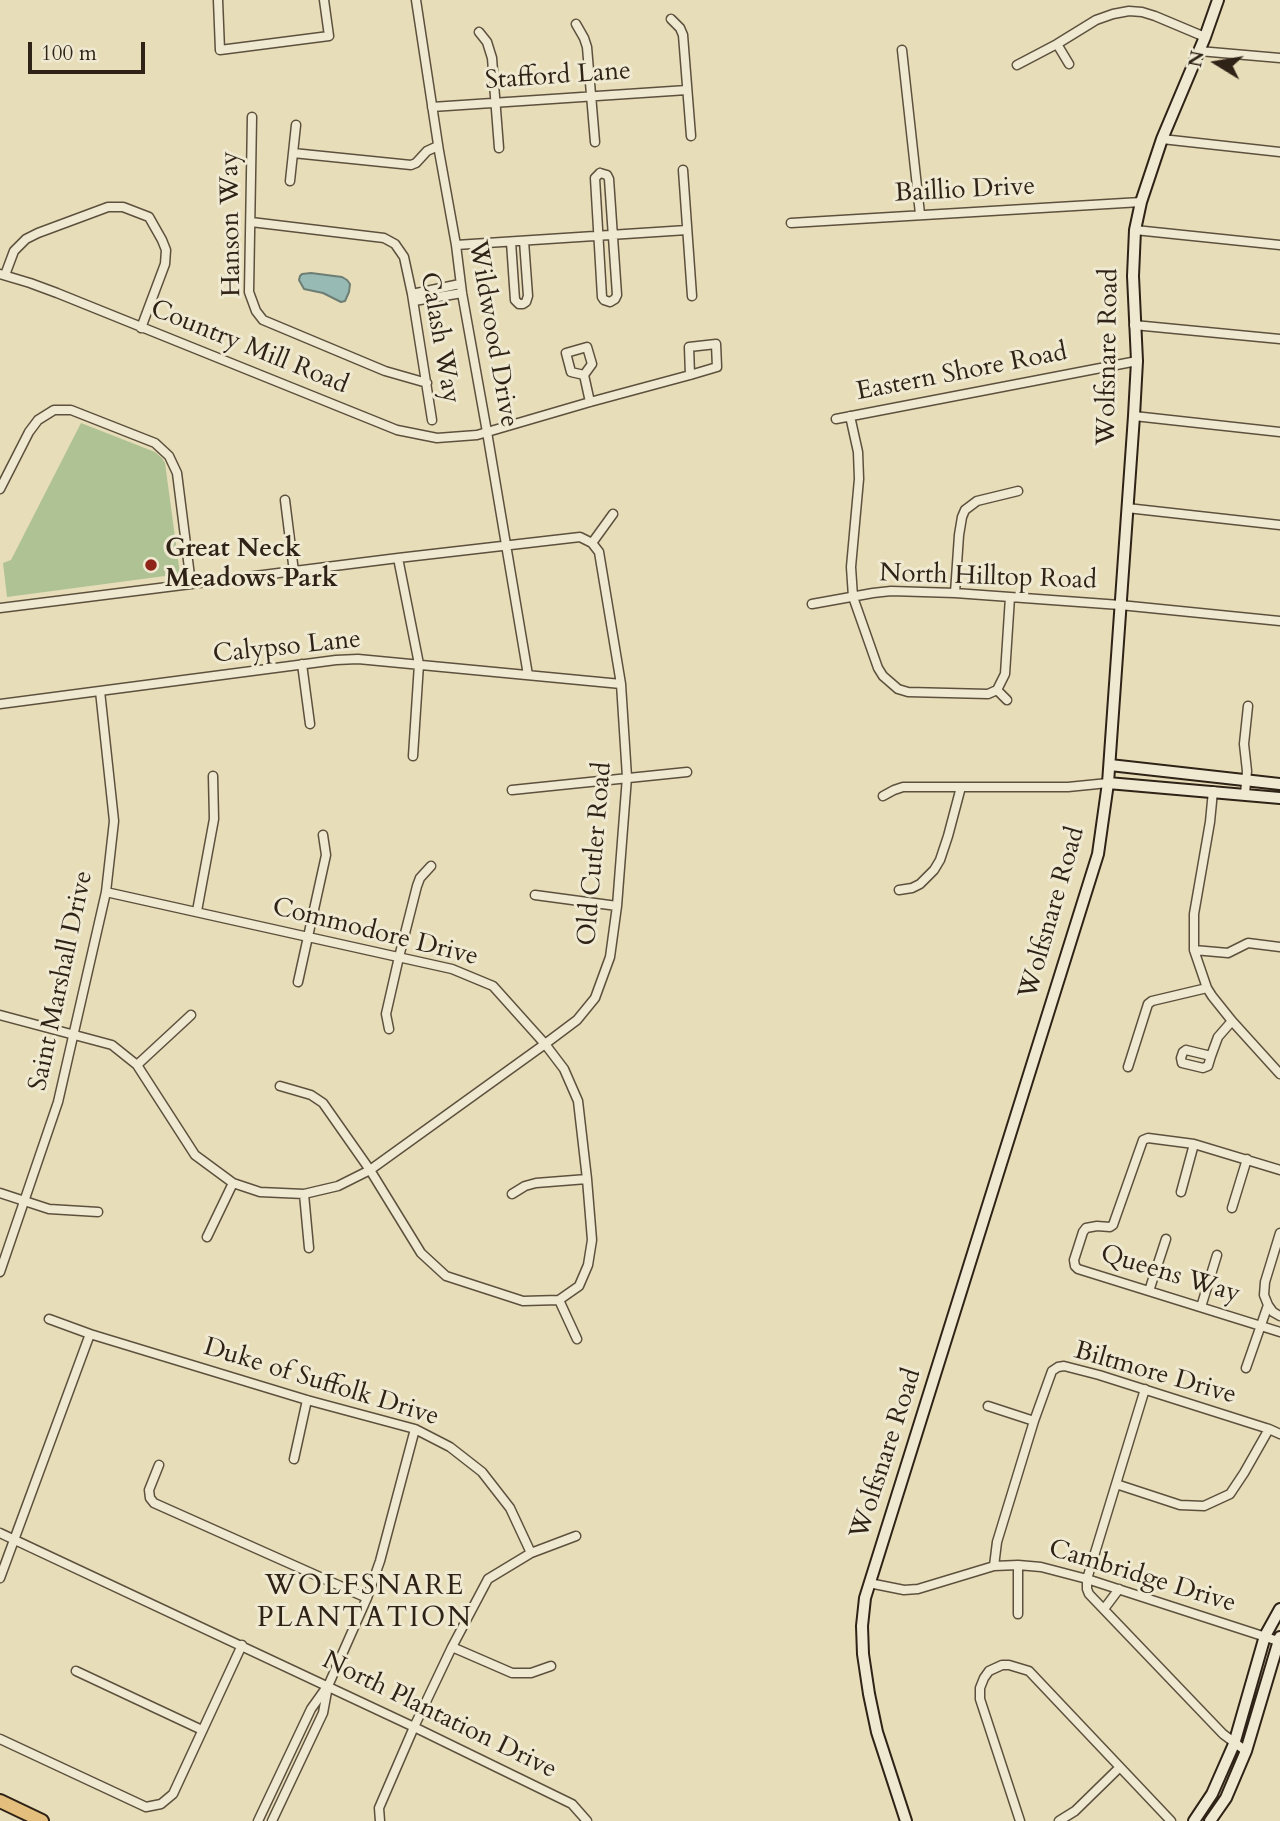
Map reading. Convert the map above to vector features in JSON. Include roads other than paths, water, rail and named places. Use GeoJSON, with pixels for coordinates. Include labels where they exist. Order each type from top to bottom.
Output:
{"type":"FeatureCollection","features":[{"type":"Feature","properties":{"kind":"main road"},"geometry":{"type":"LineString","coordinates":[[0,1801],[42,1821]]}},
{"type":"Feature","properties":{"kind":"street"},"geometry":{"type":"LineString","coordinates":[[218,0],[220,50],[329,36],[324,0]]}},
{"type":"Feature","properties":{"kind":"street","name":"Wildwood Drive"},"geometry":{"type":"LineString","coordinates":[[416,0],[460,284],[528,675]]}},
{"type":"Feature","properties":{"kind":"street","name":"Wolfsnare Road"},"geometry":{"type":"LineString","coordinates":[[906,1821],[877,1732],[869,1694],[863,1654],[865,1598],[1098,854],[1110,765],[1134,416],[1137,361],[1133,276],[1135,230],[1141,202],[1162,139],[1218,0]]}},
{"type":"Feature","properties":{"kind":"street"},"geometry":{"type":"LineString","coordinates":[[1017,65],[1096,20],[1129,11],[1155,16],[1205,37]]}},
{"type":"Feature","properties":{"kind":"street"},"geometry":{"type":"LineString","coordinates":[[671,19],[683,35],[691,135]]}},
{"type":"Feature","properties":{"kind":"street"},"geometry":{"type":"LineString","coordinates":[[576,24],[587,47],[595,142]]}},
{"type":"Feature","properties":{"kind":"street"},"geometry":{"type":"LineString","coordinates":[[479,32],[487,42],[492,58],[499,148]]}},
{"type":"Feature","properties":{"kind":"street"},"geometry":{"type":"LineString","coordinates":[[1057,44],[1069,64]]}},
{"type":"Feature","properties":{"kind":"street"},"geometry":{"type":"LineString","coordinates":[[902,50],[920,214]]}},
{"type":"Feature","properties":{"kind":"street"},"geometry":{"type":"LineString","coordinates":[[1199,51],[1280,58]]}},
{"type":"Feature","properties":{"kind":"street","name":"Stafford Lane"},"geometry":{"type":"LineString","coordinates":[[432,107],[687,90]]}},
{"type":"Feature","properties":{"kind":"street","name":"Hanson Way"},"geometry":{"type":"LineString","coordinates":[[252,117],[249,292],[256,311],[263,320],[385,371],[427,383]]}},
{"type":"Feature","properties":{"kind":"street"},"geometry":{"type":"LineString","coordinates":[[290,181],[296,125]]}},
{"type":"Feature","properties":{"kind":"street"},"geometry":{"type":"LineString","coordinates":[[1162,139],[1280,152]]}},
{"type":"Feature","properties":{"kind":"street"},"geometry":{"type":"LineString","coordinates":[[293,153],[411,165],[416,163],[426,150],[438,146]]}},
{"type":"Feature","properties":{"kind":"street"},"geometry":{"type":"LineString","coordinates":[[683,170],[692,296]]}},
{"type":"Feature","properties":{"kind":"street"},"geometry":{"type":"LineString","coordinates":[[604,173],[609,178],[617,295],[610,302],[602,297],[598,235],[595,178],[604,173]]}},
{"type":"Feature","properties":{"kind":"street","name":"Baillio Drive"},"geometry":{"type":"LineString","coordinates":[[791,223],[1141,202]]}},
{"type":"Feature","properties":{"kind":"street"},"geometry":{"type":"LineString","coordinates":[[2,275],[14,251],[26,239],[108,207],[123,207],[149,217],[166,250],[165,264],[141,328]]}},
{"type":"Feature","properties":{"kind":"street","name":"Calash Way"},"geometry":{"type":"LineString","coordinates":[[251,222],[384,238],[395,244],[404,257],[413,298],[432,420]]}},
{"type":"Feature","properties":{"kind":"street"},"geometry":{"type":"LineString","coordinates":[[456,245],[687,230]]}},
{"type":"Feature","properties":{"kind":"street"},"geometry":{"type":"LineString","coordinates":[[1135,230],[1280,245]]}},
{"type":"Feature","properties":{"kind":"street"},"geometry":{"type":"LineString","coordinates":[[512,242],[515,300],[523,304],[528,296],[524,241]]}},
{"type":"Feature","properties":{"kind":"street","name":"Country Mill Road"},"geometry":{"type":"LineString","coordinates":[[2,275],[30,283],[397,430],[438,438],[464,437],[487,432],[717,367],[716,344],[690,347],[690,374]]}},
{"type":"Feature","properties":{"kind":"street"},"geometry":{"type":"LineString","coordinates":[[413,298],[460,284]]}},
{"type":"Feature","properties":{"kind":"street"},"geometry":{"type":"LineString","coordinates":[[413,298],[462,293]]}},
{"type":"Feature","properties":{"kind":"street"},"geometry":{"type":"LineString","coordinates":[[1134,325],[1280,339]]}},
{"type":"Feature","properties":{"kind":"street","name":"Eastern Shore Road"},"geometry":{"type":"LineString","coordinates":[[836,419],[1137,361]]}},
{"type":"Feature","properties":{"kind":"street"},"geometry":{"type":"LineString","coordinates":[[584,375],[590,402]]}},
{"type":"Feature","properties":{"kind":"street"},"geometry":{"type":"LineString","coordinates":[[0,489],[29,432],[38,420],[54,410],[71,410],[155,443],[169,456],[177,473],[191,584]]}},
{"type":"Feature","properties":{"kind":"street"},"geometry":{"type":"LineString","coordinates":[[850,416],[858,453],[859,478],[851,567],[853,597],[883,676],[898,689],[908,692],[988,694],[997,690],[1004,674],[1010,597]]}},
{"type":"Feature","properties":{"kind":"street"},"geometry":{"type":"LineString","coordinates":[[1134,416],[1280,432]]}},
{"type":"Feature","properties":{"kind":"street"},"geometry":{"type":"LineString","coordinates":[[955,593],[959,535],[965,510],[977,501],[1018,491]]}},
{"type":"Feature","properties":{"kind":"street"},"geometry":{"type":"LineString","coordinates":[[285,500],[294,572]]}},
{"type":"Feature","properties":{"kind":"street"},"geometry":{"type":"LineString","coordinates":[[1127,508],[1280,525]]}},
{"type":"Feature","properties":{"kind":"street"},"geometry":{"type":"LineString","coordinates":[[0,608],[575,537],[593,543],[613,514]]}},
{"type":"Feature","properties":{"kind":"street","name":"Old Cutler Road"},"geometry":{"type":"LineString","coordinates":[[0,1015],[112,1045],[137,1065],[195,1155],[233,1183],[260,1192],[304,1194],[338,1186],[370,1170],[577,1020],[594,998],[610,957],[617,906],[627,777],[621,684],[599,552],[593,543]]}},
{"type":"Feature","properties":{"kind":"street"},"geometry":{"type":"LineString","coordinates":[[398,558],[419,664],[413,756]]}},
{"type":"Feature","properties":{"kind":"street","name":"North Hilltop Road"},"geometry":{"type":"LineString","coordinates":[[812,604],[891,591],[955,593],[1121,605],[1280,621]]}},
{"type":"Feature","properties":{"kind":"street","name":"Calypso Lane"},"geometry":{"type":"LineString","coordinates":[[0,704],[358,659],[621,684]]}},
{"type":"Feature","properties":{"kind":"street"},"geometry":{"type":"LineString","coordinates":[[302,664],[310,724]]}},
{"type":"Feature","properties":{"kind":"street"},"geometry":{"type":"LineString","coordinates":[[997,690],[1007,700]]}},
{"type":"Feature","properties":{"kind":"street","name":"Saint Marshall Drive"},"geometry":{"type":"LineString","coordinates":[[0,1272],[58,1102],[106,892],[114,821],[100,691]]}},
{"type":"Feature","properties":{"kind":"street"},"geometry":{"type":"LineString","coordinates":[[1245,794],[1248,771],[1244,744],[1248,706]]}},
{"type":"Feature","properties":{"kind":"street"},"geometry":{"type":"LineString","coordinates":[[1110,765],[1280,784]]}},
{"type":"Feature","properties":{"kind":"street"},"geometry":{"type":"LineString","coordinates":[[512,790],[687,772]]}},
{"type":"Feature","properties":{"kind":"street"},"geometry":{"type":"LineString","coordinates":[[197,911],[214,819],[213,776]]}},
{"type":"Feature","properties":{"kind":"street"},"geometry":{"type":"LineString","coordinates":[[1205,776],[1210,822],[1194,914],[1194,950],[1207,988],[1231,1021],[1280,1074]]}},
{"type":"Feature","properties":{"kind":"street"},"geometry":{"type":"LineString","coordinates":[[883,796],[903,787],[1068,787],[1108,783],[1280,798]]}},
{"type":"Feature","properties":{"kind":"street"},"geometry":{"type":"LineString","coordinates":[[899,890],[920,884],[934,870],[948,836],[961,787]]}},
{"type":"Feature","properties":{"kind":"street"},"geometry":{"type":"LineString","coordinates":[[298,982],[326,855],[323,835]]}},
{"type":"Feature","properties":{"kind":"street"},"geometry":{"type":"LineString","coordinates":[[389,1029],[386,1014],[398,957],[417,886],[431,866]]}},
{"type":"Feature","properties":{"kind":"street","name":"Commodore Drive"},"geometry":{"type":"LineString","coordinates":[[106,892],[452,970],[493,986],[564,1069],[578,1101],[592,1240],[588,1265],[579,1286],[559,1300]]}},
{"type":"Feature","properties":{"kind":"street"},"geometry":{"type":"LineString","coordinates":[[535,895],[617,906]]}},
{"type":"Feature","properties":{"kind":"street"},"geometry":{"type":"LineString","coordinates":[[1194,950],[1228,953],[1248,943],[1280,947]]}},
{"type":"Feature","properties":{"kind":"street"},"geometry":{"type":"LineString","coordinates":[[1128,1067],[1148,1004],[1207,988]]}},
{"type":"Feature","properties":{"kind":"street"},"geometry":{"type":"LineString","coordinates":[[137,1065],[191,1015]]}},
{"type":"Feature","properties":{"kind":"street"},"geometry":{"type":"LineString","coordinates":[[1212,1056],[1219,1037],[1231,1021]]}},
{"type":"Feature","properties":{"kind":"street"},"geometry":{"type":"LineString","coordinates":[[280,1086],[311,1095],[323,1103],[370,1170],[422,1253],[446,1276],[523,1301],[559,1300],[577,1339]]}},
{"type":"Feature","properties":{"kind":"street","name":"Queens Way"},"geometry":{"type":"LineString","coordinates":[[1280,1170],[1194,1144],[1148,1138],[1143,1140],[1113,1225],[1086,1228],[1074,1260],[1078,1269],[1280,1332]]}},
{"type":"Feature","properties":{"kind":"street"},"geometry":{"type":"LineString","coordinates":[[1181,1192],[1194,1144]]}},
{"type":"Feature","properties":{"kind":"street"},"geometry":{"type":"LineString","coordinates":[[1232,1208],[1247,1159]]}},
{"type":"Feature","properties":{"kind":"street"},"geometry":{"type":"LineString","coordinates":[[512,1194],[536,1183],[587,1179]]}},
{"type":"Feature","properties":{"kind":"street"},"geometry":{"type":"LineString","coordinates":[[208,1237],[233,1183]]}},
{"type":"Feature","properties":{"kind":"street"},"geometry":{"type":"LineString","coordinates":[[0,1193],[49,1209],[98,1212]]}},
{"type":"Feature","properties":{"kind":"street"},"geometry":{"type":"LineString","coordinates":[[304,1194],[309,1248]]}},
{"type":"Feature","properties":{"kind":"street"},"geometry":{"type":"LineString","coordinates":[[1280,1233],[1264,1295],[1273,1312],[1280,1316]]}},
{"type":"Feature","properties":{"kind":"street"},"geometry":{"type":"LineString","coordinates":[[1149,1291],[1166,1239]]}},
{"type":"Feature","properties":{"kind":"street"},"geometry":{"type":"LineString","coordinates":[[1201,1307],[1217,1255]]}},
{"type":"Feature","properties":{"kind":"street"},"geometry":{"type":"LineString","coordinates":[[1246,1368],[1268,1305]]}},
{"type":"Feature","properties":{"kind":"street","name":"Duke of Suffolk Drive"},"geometry":{"type":"LineString","coordinates":[[49,1319],[307,1400],[415,1430],[450,1447],[482,1472],[510,1508],[531,1553]]}},
{"type":"Feature","properties":{"kind":"street"},"geometry":{"type":"LineString","coordinates":[[0,1578],[90,1334]]}},
{"type":"Feature","properties":{"kind":"street","name":"Biltmore Drive"},"geometry":{"type":"LineString","coordinates":[[994,1566],[997,1542],[1034,1421],[1052,1371],[1058,1367],[1064,1366],[1146,1389],[1280,1434]]}},
{"type":"Feature","properties":{"kind":"street"},"geometry":{"type":"LineString","coordinates":[[1146,1389],[1087,1579],[1087,1589],[1189,1700],[1234,1744],[1246,1751]]}},
{"type":"Feature","properties":{"kind":"street"},"geometry":{"type":"LineString","coordinates":[[293,1459],[307,1400]]}},
{"type":"Feature","properties":{"kind":"street"},"geometry":{"type":"LineString","coordinates":[[988,1406],[1034,1421]]}},
{"type":"Feature","properties":{"kind":"street"},"geometry":{"type":"LineString","coordinates":[[1116,1484],[1180,1505],[1204,1506],[1230,1493],[1269,1429]]}},
{"type":"Feature","properties":{"kind":"street"},"geometry":{"type":"LineString","coordinates":[[258,1821],[311,1709],[328,1686],[368,1598],[415,1430]]}},
{"type":"Feature","properties":{"kind":"street"},"geometry":{"type":"LineString","coordinates":[[159,1465],[149,1490],[154,1503],[368,1598]]}},
{"type":"Feature","properties":{"kind":"street","name":"North Plantation Drive"},"geometry":{"type":"LineString","coordinates":[[0,1533],[242,1645],[572,1804],[587,1821]]}},
{"type":"Feature","properties":{"kind":"street"},"geometry":{"type":"LineString","coordinates":[[380,1821],[379,1808],[414,1727],[488,1580],[531,1553],[576,1536]]}},
{"type":"Feature","properties":{"kind":"street"},"geometry":{"type":"LineString","coordinates":[[1018,1565],[1018,1614]]}},
{"type":"Feature","properties":{"kind":"street","name":"Cambridge Drive"},"geometry":{"type":"LineString","coordinates":[[869,1583],[904,1590],[918,1589],[994,1566],[1041,1567],[1279,1639]]}},
{"type":"Feature","properties":{"kind":"street"},"geometry":{"type":"LineString","coordinates":[[1104,1609],[1119,1589]]}},
{"type":"Feature","properties":{"kind":"street"},"geometry":{"type":"LineString","coordinates":[[1194,1821],[1212,1794],[1234,1744],[1265,1636],[1280,1609]]}},
{"type":"Feature","properties":{"kind":"street"},"geometry":{"type":"LineString","coordinates":[[1210,1821],[1226,1798],[1246,1751],[1279,1639]]}},
{"type":"Feature","properties":{"kind":"street"},"geometry":{"type":"LineString","coordinates":[[0,1739],[146,1807],[161,1804],[173,1794],[242,1645]]}},
{"type":"Feature","properties":{"kind":"street"},"geometry":{"type":"LineString","coordinates":[[452,1647],[512,1673],[531,1673],[551,1666]]}},
{"type":"Feature","properties":{"kind":"street"},"geometry":{"type":"LineString","coordinates":[[1020,1821],[980,1699],[984,1678],[994,1668],[1009,1665],[1029,1671],[1171,1821]]}},
{"type":"Feature","properties":{"kind":"street"},"geometry":{"type":"LineString","coordinates":[[76,1671],[202,1730]]}},
{"type":"Feature","properties":{"kind":"street"},"geometry":{"type":"LineString","coordinates":[[272,1821],[323,1713],[328,1686]]}},
{"type":"Feature","properties":{"kind":"street"},"geometry":{"type":"LineString","coordinates":[[1059,1821],[1075,1811],[1119,1768]]}},
{"type":"Feature","properties":{"kind":"water"},"geometry":{"type":"Polygon","coordinates":[[[311,273],[347,280],[350,284],[345,301],[304,289],[299,280],[300,276],[311,273]]]}},
{"type":"Feature","properties":{"kind":"place","name":"Great Neck Meadows Park"},"geometry":{"type":"Point","coordinates":[151,565]}},
{"type":"Feature","properties":{"kind":"district","name":"WOLFSNARE PLANTATION"},"geometry":{"type":"Point","coordinates":[365,1604]}}]}
